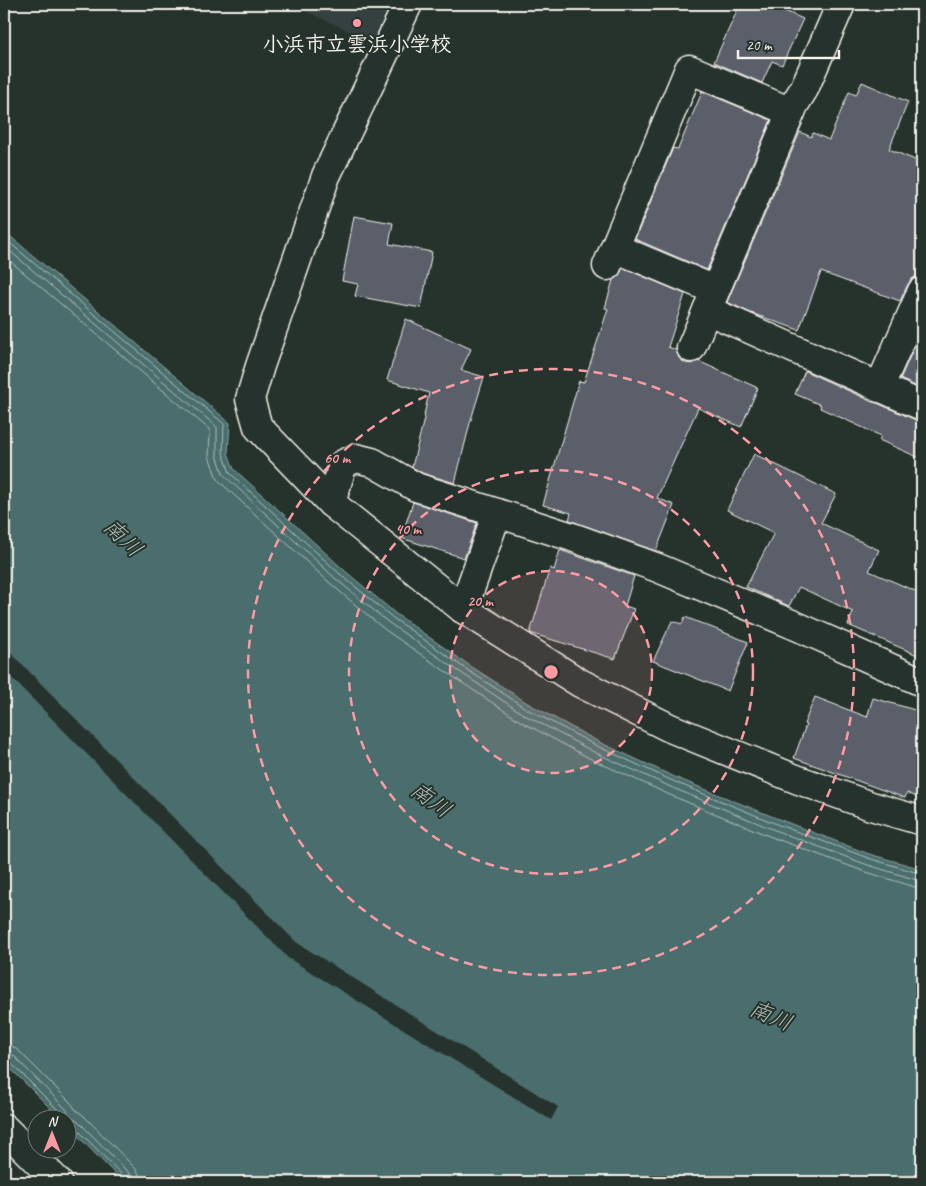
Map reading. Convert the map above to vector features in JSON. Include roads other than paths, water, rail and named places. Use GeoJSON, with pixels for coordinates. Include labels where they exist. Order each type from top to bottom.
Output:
{"type":"FeatureCollection","features":[{"type":"Feature","properties":{"kind":"street"},"geometry":{"type":"LineString","coordinates":[[408,4],[326,176],[250,399],[258,427],[331,503],[463,609],[580,683],[670,728],[824,789],[871,806],[922,821]]}},
{"type":"Feature","properties":{"kind":"street"},"geometry":{"type":"LineString","coordinates":[[691,348],[794,104],[804,89],[841,4]]}},
{"type":"Feature","properties":{"kind":"street"},"geometry":{"type":"LineString","coordinates":[[791,112],[689,69],[611,257],[711,300],[879,388],[922,406]]}},
{"type":"Feature","properties":{"kind":"street"},"geometry":{"type":"LineString","coordinates":[[879,388],[922,291]]}},
{"type":"Feature","properties":{"kind":"street"},"geometry":{"type":"LineString","coordinates":[[331,503],[343,464],[356,458],[372,462],[416,487],[572,536],[658,568],[922,682]]}},
{"type":"Feature","properties":{"kind":"street"},"geometry":{"type":"LineString","coordinates":[[463,609],[497,513]]}},
{"type":"Feature","properties":{"kind":"street"},"geometry":{"type":"LineString","coordinates":[[4,1128],[58,1182]]}},
{"type":"Feature","properties":{"kind":"water","name":"南川"},"geometry":{"type":"Polygon","coordinates":[[[4,231],[230,423],[228,453],[234,469],[344,570],[396,614],[466,663],[529,704],[599,742],[677,778],[869,854],[922,869],[922,1182],[123,1182],[78,1136],[78,1108],[50,1108],[4,1062],[4,231]]]}},
{"type":"Feature","properties":{"kind":"place","name":"小浜市立雲浜小学校"},"geometry":{"type":"Point","coordinates":[357,23]}}]}
